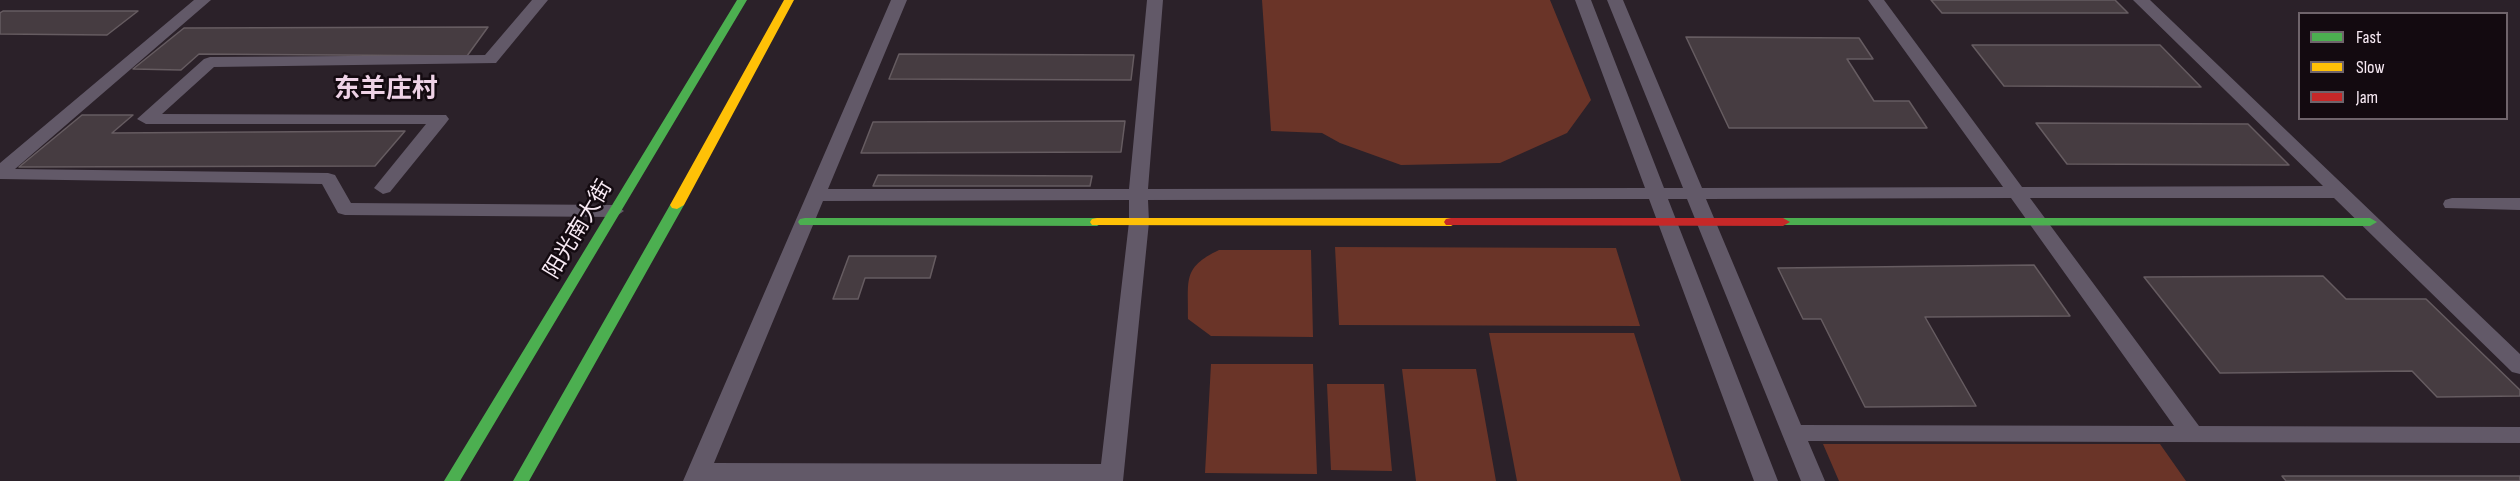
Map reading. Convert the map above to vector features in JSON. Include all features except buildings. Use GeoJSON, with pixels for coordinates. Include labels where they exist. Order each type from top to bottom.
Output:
{"type":"FeatureCollection","features":[{"type":"Feature","properties":{"kind":"main road","name":"阳光南大街"},"geometry":{"type":"LineString","coordinates":[[452,481],[742,0]]}},
{"type":"Feature","properties":{"kind":"main road"},"geometry":{"type":"LineString","coordinates":[[520,481],[695,174],[789,0]]}},
{"type":"Feature","properties":{"kind":"main road"},"geometry":{"type":"LineString","coordinates":[[805,222],[2370,222]]}},
{"type":"Feature","properties":{"kind":"street"},"geometry":{"type":"LineString","coordinates":[[0,173],[203,0]]}},
{"type":"Feature","properties":{"kind":"street"},"geometry":{"type":"LineString","coordinates":[[383,188],[440,119],[146,119],[210,62],[490,60],[540,0]]}},
{"type":"Feature","properties":{"kind":"street"},"geometry":{"type":"LineString","coordinates":[[899,0],[697,477],[1111,477],[1139,222],[1138,195],[1155,0]]}},
{"type":"Feature","properties":{"kind":"street"},"geometry":{"type":"LineString","coordinates":[[1583,0],[1766,481]]}},
{"type":"Feature","properties":{"kind":"street"},"geometry":{"type":"LineString","coordinates":[[1615,0],[1813,481]]}},
{"type":"Feature","properties":{"kind":"street"},"geometry":{"type":"LineString","coordinates":[[1876,0],[2193,435]]}},
{"type":"Feature","properties":{"kind":"street"},"geometry":{"type":"LineString","coordinates":[[2141,0],[2520,367]]}},
{"type":"Feature","properties":{"kind":"street"},"geometry":{"type":"LineString","coordinates":[[0,173],[328,178],[345,209],[615,211]]}},
{"type":"Feature","properties":{"kind":"street"},"geometry":{"type":"LineString","coordinates":[[816,195],[2338,192]]}},
{"type":"Feature","properties":{"kind":"street"},"geometry":{"type":"LineString","coordinates":[[2452,204],[2520,204]]}},
{"type":"Feature","properties":{"kind":"street"},"geometry":{"type":"LineString","coordinates":[[1794,434],[2520,435]]}},
{"type":"Feature","properties":{"kind":"shaded area"},"geometry":{"type":"Polygon","coordinates":[[[1262,0],[1550,0],[1591,100],[1567,133],[1500,163],[1401,165],[1340,143],[1322,133],[1271,131],[1262,0]]]}},
{"type":"Feature","properties":{"kind":"shaded area"},"geometry":{"type":"Polygon","coordinates":[[[1335,247],[1616,248],[1640,326],[1339,325],[1335,247]]]}},
{"type":"Feature","properties":{"kind":"shaded area"},"geometry":{"type":"Polygon","coordinates":[[[1219,250],[1311,250],[1313,337],[1211,336],[1188,319],[1188,285],[1193,270],[1198,263],[1219,250]]]}},
{"type":"Feature","properties":{"kind":"shaded area"},"geometry":{"type":"Polygon","coordinates":[[[1489,333],[1634,333],[1681,481],[1517,481],[1489,333]]]}},
{"type":"Feature","properties":{"kind":"shaded area"},"geometry":{"type":"Polygon","coordinates":[[[1211,364],[1313,364],[1317,474],[1205,473],[1211,364]]]}},
{"type":"Feature","properties":{"kind":"shaded area"},"geometry":{"type":"Polygon","coordinates":[[[1402,369],[1476,369],[1496,481],[1416,481],[1402,369]]]}},
{"type":"Feature","properties":{"kind":"shaded area"},"geometry":{"type":"Polygon","coordinates":[[[1327,384],[1384,384],[1392,471],[1331,470],[1327,384]]]}},
{"type":"Feature","properties":{"kind":"shaded area"},"geometry":{"type":"Polygon","coordinates":[[[1823,444],[2160,444],[2186,481],[1839,481],[1823,444]]]}},
{"type":"Feature","properties":{"kind":"traffic: fast"},"geometry":{"type":"LineString","coordinates":[[452,481],[742,0]]}},
{"type":"Feature","properties":{"kind":"traffic: fast"},"geometry":{"type":"LineString","coordinates":[[521,481],[677,205]]}},
{"type":"Feature","properties":{"kind":"traffic: fast"},"geometry":{"type":"LineString","coordinates":[[805,222],[1097,222]]}},
{"type":"Feature","properties":{"kind":"traffic: fast"},"geometry":{"type":"LineString","coordinates":[[1783,222],[2370,222]]}},
{"type":"Feature","properties":{"kind":"traffic: slow"},"geometry":{"type":"LineString","coordinates":[[677,205],[789,0]]}},
{"type":"Feature","properties":{"kind":"traffic: slow"},"geometry":{"type":"LineString","coordinates":[[1097,222],[1451,222]]}},
{"type":"Feature","properties":{"kind":"traffic: jam"},"geometry":{"type":"LineString","coordinates":[[1451,222],[1783,222]]}},
{"type":"Feature","properties":{"kind":"district","name":"东羊庄村"},"geometry":{"type":"Point","coordinates":[386,90]}}]}
